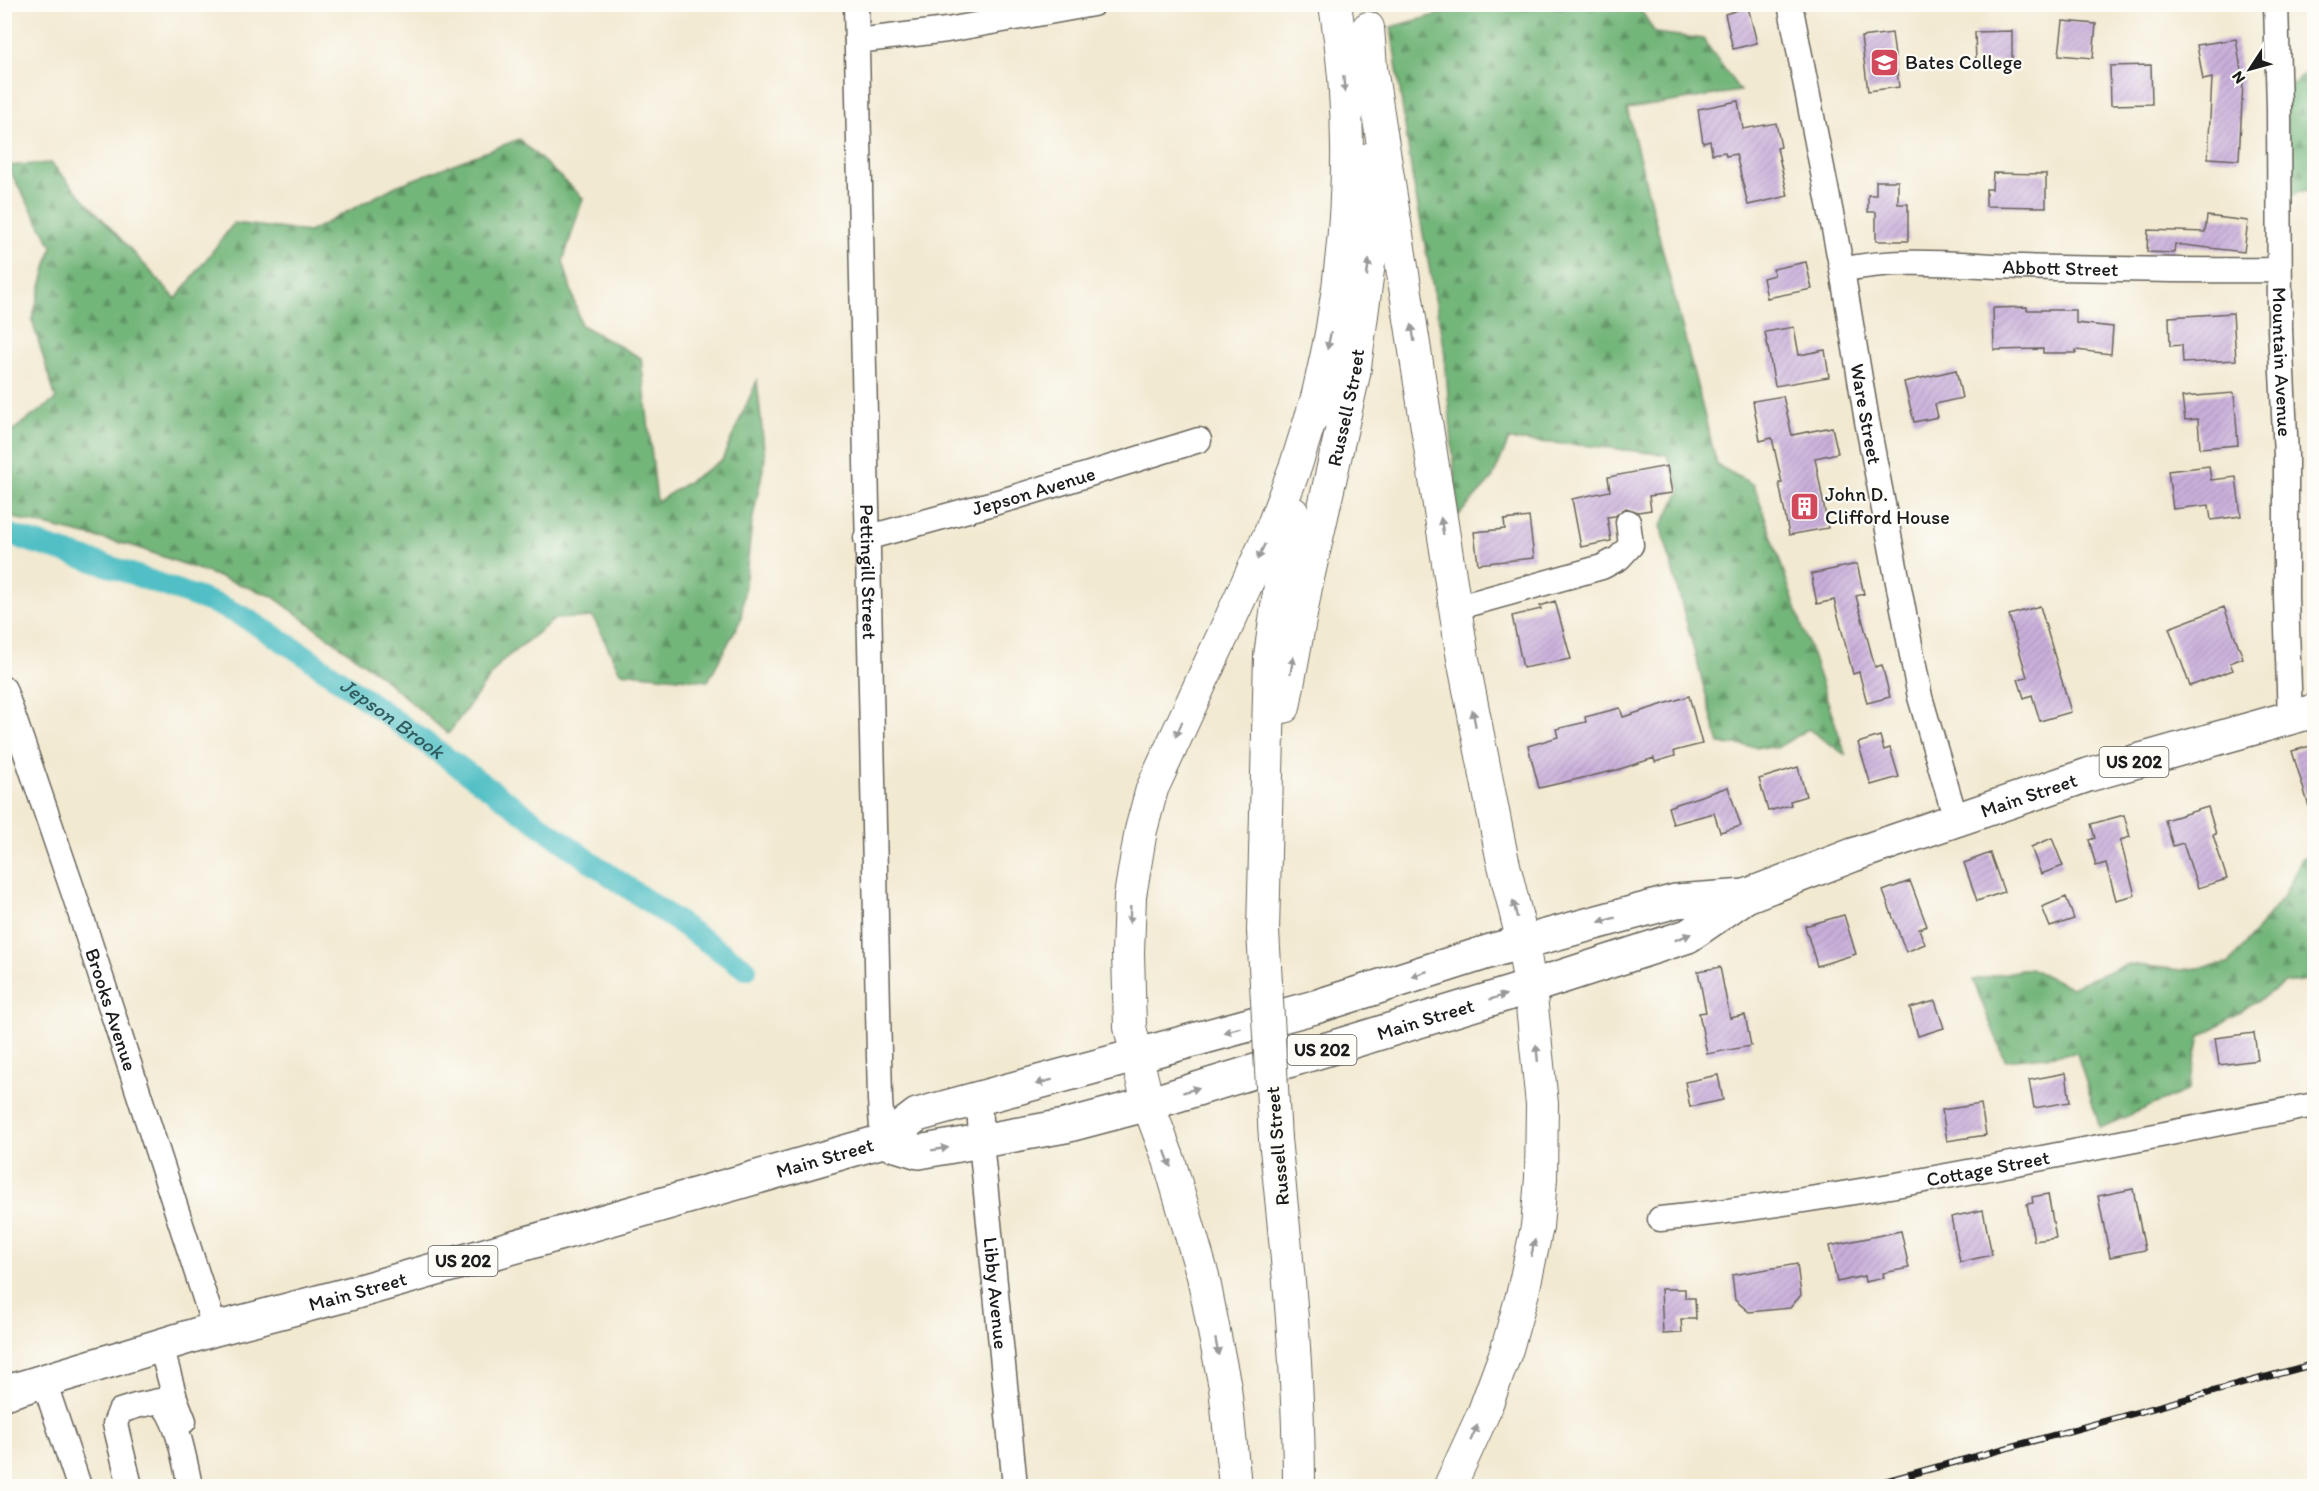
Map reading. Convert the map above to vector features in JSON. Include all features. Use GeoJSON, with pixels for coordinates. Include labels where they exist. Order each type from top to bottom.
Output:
{"type":"FeatureCollection","features":[{"type":"Feature","properties":{"kind":"highway","name":"Main Street"},"geometry":{"type":"LineString","coordinates":[[883,1141],[919,1152],[1065,1126],[1148,1104],[1688,936],[1746,896],[1853,855],[2088,775],[2302,715]]}},
{"type":"Feature","properties":{"kind":"highway","name":"Main Street"},"geometry":{"type":"LineString","coordinates":[[4,1393],[215,1329],[353,1293],[883,1141],[917,1115],[1315,1007],[1523,943],[1676,901],[1746,896]]}},
{"type":"Feature","properties":{"kind":"main road","name":"Russell Street"},"geometry":{"type":"LineString","coordinates":[[1299,1486],[1291,1291],[1275,1139],[1263,931],[1266,805],[1270,656],[1283,564],[1332,328],[1346,212],[1347,121],[1335,4]]}},
{"type":"Feature","properties":{"kind":"main road","name":"Russell Street"},"geometry":{"type":"LineString","coordinates":[[1266,805],[1306,587],[1354,375],[1371,248],[1366,16]]}},
{"type":"Feature","properties":{"kind":"main road"},"geometry":{"type":"LineString","coordinates":[[1366,16],[1371,68],[1455,608],[1482,759],[1523,943],[1542,1104],[1541,1178],[1537,1227],[1523,1292],[1507,1349],[1483,1414],[1450,1486]]}},
{"type":"Feature","properties":{"kind":"main road"},"geometry":{"type":"LineString","coordinates":[[1235,1486],[1226,1397],[1203,1276],[1169,1160],[1148,1104],[1130,1027],[1128,953],[1130,896],[1141,830],[1152,789],[1270,533],[1296,465],[1317,398]]}},
{"type":"Feature","properties":{"kind":"street","name":"Pettingill Street"},"geometry":{"type":"LineString","coordinates":[[856,4],[866,538],[875,821],[879,1100],[883,1141]]}},
{"type":"Feature","properties":{"kind":"street"},"geometry":{"type":"LineString","coordinates":[[857,41],[947,30],[1094,4]]}},
{"type":"Feature","properties":{"kind":"street","name":"Ware Street"},"geometry":{"type":"LineString","coordinates":[[1790,4],[1842,270],[1869,433],[1920,697],[1956,820]]}},
{"type":"Feature","properties":{"kind":"street","name":"Mountain Avenue"},"geometry":{"type":"LineString","coordinates":[[2276,4],[2279,107],[2279,270],[2286,456],[2286,597],[2302,715]]}},
{"type":"Feature","properties":{"kind":"street","name":"Abbott Street"},"geometry":{"type":"LineString","coordinates":[[1842,270],[1866,265],[1917,264],[2147,271],[2279,270]]}},
{"type":"Feature","properties":{"kind":"street","name":"Jepson Avenue"},"geometry":{"type":"LineString","coordinates":[[866,538],[1012,498],[1198,440]]}},
{"type":"Feature","properties":{"kind":"street"},"geometry":{"type":"LineString","coordinates":[[1455,608],[1602,567],[1619,558],[1631,545],[1628,522]]}},
{"type":"Feature","properties":{"kind":"street","name":"Brooks Avenue"},"geometry":{"type":"LineString","coordinates":[[4,689],[75,897],[215,1329]]}},
{"type":"Feature","properties":{"kind":"street","name":"Libby Avenue"},"geometry":{"type":"LineString","coordinates":[[979,1099],[981,1142],[1015,1486]]}},
{"type":"Feature","properties":{"kind":"street","name":"Cottage Street"},"geometry":{"type":"LineString","coordinates":[[1660,1219],[1750,1209],[1883,1187],[2314,1105]]}},
{"type":"Feature","properties":{"kind":"street"},"geometry":{"type":"LineString","coordinates":[[161,1346],[202,1486]]}},
{"type":"Feature","properties":{"kind":"street"},"geometry":{"type":"LineString","coordinates":[[44,1381],[79,1486]]}},
{"type":"Feature","properties":{"kind":"street"},"geometry":{"type":"LineString","coordinates":[[122,1486],[106,1422],[116,1407],[124,1404],[161,1394],[175,1398]]}},
{"type":"Feature","properties":{"kind":"street"},"geometry":{"type":"LineString","coordinates":[[130,1486],[115,1424],[120,1411],[159,1401],[168,1408],[181,1446],[190,1486]]}},
{"type":"Feature","properties":{"kind":"green space"},"geometry":{"type":"Polygon","coordinates":[[[1477,4],[1638,5],[1655,33],[1703,39],[1740,91],[1627,109],[1717,465],[1754,485],[1846,755],[1808,729],[1777,748],[1719,744],[1661,526],[1681,490],[1667,455],[1593,446],[1509,440],[1492,479],[1458,516],[1444,347],[1412,175],[1391,27],[1477,4]]]}},
{"type":"Feature","properties":{"kind":"green space"},"geometry":{"type":"Polygon","coordinates":[[[2314,60],[2314,187],[2287,197],[2286,89],[2312,68],[2314,60]]]}},
{"type":"Feature","properties":{"kind":"green space"},"geometry":{"type":"Polygon","coordinates":[[[519,139],[583,198],[563,261],[581,325],[641,358],[657,502],[722,460],[757,381],[765,459],[752,522],[741,619],[708,681],[620,672],[593,617],[555,619],[501,662],[448,734],[377,673],[272,596],[133,546],[5,516],[5,436],[56,399],[32,320],[52,246],[7,166],[51,163],[176,299],[234,223],[309,232],[396,186],[519,139]]]}},
{"type":"Feature","properties":{"kind":"green space"},"geometry":{"type":"Polygon","coordinates":[[[2314,855],[2314,979],[2285,983],[2200,1037],[2188,1090],[2100,1128],[2077,1053],[2005,1060],[1973,980],[2030,968],[2070,987],[2128,964],[2181,970],[2229,964],[2283,897],[2302,858],[2314,855]]]}},
{"type":"Feature","properties":{"kind":"building"},"geometry":{"type":"Polygon","coordinates":[[[1748,7],[1757,43],[1733,49],[1725,14],[1748,7]]]}},
{"type":"Feature","properties":{"kind":"building"},"geometry":{"type":"Polygon","coordinates":[[[2063,21],[2096,24],[2093,58],[2059,55],[2063,21]]]}},
{"type":"Feature","properties":{"kind":"building"},"geometry":{"type":"Polygon","coordinates":[[[2012,31],[2012,61],[1976,62],[1975,32],[2012,31]]]}},
{"type":"Feature","properties":{"kind":"building"},"geometry":{"type":"Polygon","coordinates":[[[1892,33],[1899,87],[1868,91],[1861,37],[1892,33]]]}},
{"type":"Feature","properties":{"kind":"building"},"geometry":{"type":"Polygon","coordinates":[[[2236,39],[2243,82],[2239,160],[2208,158],[2212,78],[2203,80],[2197,45],[2236,39]]]}},
{"type":"Feature","properties":{"kind":"building"},"geometry":{"type":"Polygon","coordinates":[[[2151,65],[2152,104],[2111,105],[2110,66],[2151,65]]]}},
{"type":"Feature","properties":{"kind":"building"},"geometry":{"type":"Polygon","coordinates":[[[1738,101],[1743,129],[1776,123],[1781,147],[1777,148],[1788,196],[1748,205],[1736,154],[1726,156],[1725,152],[1712,154],[1710,141],[1703,143],[1698,109],[1738,101]]]}},
{"type":"Feature","properties":{"kind":"building"},"geometry":{"type":"Polygon","coordinates":[[[1993,173],[2046,174],[2046,207],[1986,206],[1986,189],[1992,189],[1993,173]]]}},
{"type":"Feature","properties":{"kind":"building"},"geometry":{"type":"Polygon","coordinates":[[[1876,181],[1898,181],[1898,204],[1908,204],[1908,241],[1876,241],[1876,212],[1868,212],[1868,195],[1876,195],[1876,181]]]}},
{"type":"Feature","properties":{"kind":"building"},"geometry":{"type":"Polygon","coordinates":[[[2207,216],[2248,221],[2244,252],[2175,244],[2174,253],[2147,252],[2148,230],[2205,232],[2207,216]]]}},
{"type":"Feature","properties":{"kind":"building"},"geometry":{"type":"Polygon","coordinates":[[[1806,262],[1812,289],[1767,298],[1763,278],[1774,275],[1773,269],[1806,262]]]}},
{"type":"Feature","properties":{"kind":"building"},"geometry":{"type":"Polygon","coordinates":[[[2027,307],[2027,310],[2076,310],[2076,323],[2113,327],[2111,354],[2076,350],[2076,353],[2043,353],[2043,349],[1994,350],[1993,308],[2027,307]]]}},
{"type":"Feature","properties":{"kind":"building"},"geometry":{"type":"Polygon","coordinates":[[[2233,313],[2236,360],[2183,363],[2182,345],[2170,346],[2169,317],[2233,313]]]}},
{"type":"Feature","properties":{"kind":"building"},"geometry":{"type":"Polygon","coordinates":[[[1794,327],[1799,355],[1825,350],[1829,377],[1775,386],[1765,332],[1794,327]]]}},
{"type":"Feature","properties":{"kind":"building"},"geometry":{"type":"Polygon","coordinates":[[[1956,370],[1962,398],[1935,404],[1938,417],[1914,422],[1904,382],[1956,370]]]}},
{"type":"Feature","properties":{"kind":"building"},"geometry":{"type":"Polygon","coordinates":[[[2234,393],[2238,445],[2200,448],[2198,419],[2185,420],[2182,397],[2234,393]]]}},
{"type":"Feature","properties":{"kind":"building"},"geometry":{"type":"Polygon","coordinates":[[[1783,396],[1792,435],[1832,427],[1838,453],[1815,458],[1828,528],[1789,535],[1779,483],[1782,483],[1772,438],[1760,441],[1753,401],[1783,396]]]}},
{"type":"Feature","properties":{"kind":"building"},"geometry":{"type":"Polygon","coordinates":[[[1667,466],[1672,493],[1649,496],[1651,510],[1638,512],[1626,508],[1615,516],[1607,517],[1611,541],[1581,547],[1572,499],[1610,491],[1608,477],[1667,466]]]}},
{"type":"Feature","properties":{"kind":"building"},"geometry":{"type":"Polygon","coordinates":[[[2209,466],[2211,480],[2236,477],[2241,516],[2211,520],[2209,505],[2173,509],[2168,471],[2209,466]]]}},
{"type":"Feature","properties":{"kind":"building"},"geometry":{"type":"Polygon","coordinates":[[[1529,517],[1534,558],[1478,564],[1474,532],[1505,529],[1504,520],[1529,517]]]}},
{"type":"Feature","properties":{"kind":"building"},"geometry":{"type":"Polygon","coordinates":[[[1857,564],[1864,594],[1856,596],[1875,667],[1882,665],[1890,697],[1867,703],[1859,672],[1853,674],[1834,600],[1817,604],[1811,574],[1857,564]]]}},
{"type":"Feature","properties":{"kind":"building"},"geometry":{"type":"Polygon","coordinates":[[[1555,601],[1571,659],[1523,668],[1512,616],[1541,609],[1540,606],[1555,601]]]}},
{"type":"Feature","properties":{"kind":"building"},"geometry":{"type":"Polygon","coordinates":[[[2040,606],[2071,712],[2040,721],[2032,695],[2024,698],[2018,679],[2027,677],[2009,615],[2040,606]]]}},
{"type":"Feature","properties":{"kind":"building"},"geometry":{"type":"Polygon","coordinates":[[[2224,607],[2243,658],[2230,663],[2233,670],[2190,686],[2169,628],[2224,607]]]}},
{"type":"Feature","properties":{"kind":"building"},"geometry":{"type":"Polygon","coordinates":[[[1689,696],[1702,744],[1674,751],[1675,756],[1655,762],[1654,758],[1617,770],[1539,788],[1528,746],[1558,737],[1556,729],[1586,722],[1585,717],[1620,708],[1623,717],[1689,696]]]}},
{"type":"Feature","properties":{"kind":"building"},"geometry":{"type":"Polygon","coordinates":[[[1880,736],[1884,750],[1890,748],[1899,777],[1871,785],[1858,743],[1880,736]]]}},
{"type":"Feature","properties":{"kind":"building"},"geometry":{"type":"Polygon","coordinates":[[[2314,745],[2314,810],[2310,810],[2292,751],[2314,745]]]}},
{"type":"Feature","properties":{"kind":"building"},"geometry":{"type":"Polygon","coordinates":[[[1798,767],[1806,796],[1790,801],[1791,805],[1768,811],[1759,779],[1798,767]]]}},
{"type":"Feature","properties":{"kind":"building"},"geometry":{"type":"Polygon","coordinates":[[[1728,787],[1741,826],[1720,832],[1714,813],[1673,824],[1668,807],[1728,787]]]}},
{"type":"Feature","properties":{"kind":"building"},"geometry":{"type":"Polygon","coordinates":[[[2208,807],[2216,834],[2213,835],[2227,879],[2198,888],[2183,843],[2173,846],[2165,820],[2208,807]]]}},
{"type":"Feature","properties":{"kind":"building"},"geometry":{"type":"Polygon","coordinates":[[[2124,815],[2130,837],[2120,840],[2135,895],[2116,900],[2106,863],[2096,866],[2089,840],[2095,838],[2091,824],[2124,815]]]}},
{"type":"Feature","properties":{"kind":"building"},"geometry":{"type":"Polygon","coordinates":[[[2052,838],[2063,866],[2041,874],[2031,847],[2052,838]]]}},
{"type":"Feature","properties":{"kind":"building"},"geometry":{"type":"Polygon","coordinates":[[[1990,853],[2004,892],[1977,901],[1964,863],[1990,853]]]}},
{"type":"Feature","properties":{"kind":"building"},"geometry":{"type":"Polygon","coordinates":[[[1910,881],[1927,926],[1919,929],[1925,944],[1906,952],[1883,891],[1910,881]]]}},
{"type":"Feature","properties":{"kind":"building"},"geometry":{"type":"Polygon","coordinates":[[[2066,897],[2074,919],[2050,927],[2042,907],[2066,897]]]}},
{"type":"Feature","properties":{"kind":"building"},"geometry":{"type":"Polygon","coordinates":[[[1844,915],[1856,954],[1817,966],[1805,926],[1844,915]]]}},
{"type":"Feature","properties":{"kind":"building"},"geometry":{"type":"Polygon","coordinates":[[[1720,967],[1730,1018],[1745,1015],[1751,1046],[1707,1054],[1699,1013],[1706,1012],[1698,971],[1720,967]]]}},
{"type":"Feature","properties":{"kind":"building"},"geometry":{"type":"Polygon","coordinates":[[[1935,1001],[1944,1028],[1918,1036],[1910,1008],[1935,1001]]]}},
{"type":"Feature","properties":{"kind":"building"},"geometry":{"type":"Polygon","coordinates":[[[2254,1033],[2258,1060],[2219,1065],[2215,1038],[2254,1033]]]}},
{"type":"Feature","properties":{"kind":"building"},"geometry":{"type":"Polygon","coordinates":[[[2066,1073],[2070,1102],[2034,1108],[2029,1080],[2066,1073]]]}},
{"type":"Feature","properties":{"kind":"building"},"geometry":{"type":"Polygon","coordinates":[[[1718,1075],[1723,1100],[1690,1107],[1685,1082],[1718,1075]]]}},
{"type":"Feature","properties":{"kind":"building"},"geometry":{"type":"Polygon","coordinates":[[[1981,1104],[1986,1135],[1947,1141],[1942,1110],[1981,1104]]]}},
{"type":"Feature","properties":{"kind":"building"},"geometry":{"type":"Polygon","coordinates":[[[2133,1189],[2145,1250],[2110,1257],[2098,1196],[2133,1189]]]}},
{"type":"Feature","properties":{"kind":"building"},"geometry":{"type":"Polygon","coordinates":[[[2048,1194],[2056,1238],[2034,1241],[2027,1204],[2033,1203],[2032,1197],[2048,1194]]]}},
{"type":"Feature","properties":{"kind":"building"},"geometry":{"type":"Polygon","coordinates":[[[1983,1210],[1992,1255],[1960,1262],[1951,1217],[1983,1210]]]}},
{"type":"Feature","properties":{"kind":"building"},"geometry":{"type":"Polygon","coordinates":[[[1901,1231],[1909,1268],[1883,1273],[1884,1278],[1865,1282],[1864,1276],[1837,1282],[1829,1246],[1901,1231]]]}},
{"type":"Feature","properties":{"kind":"building"},"geometry":{"type":"Polygon","coordinates":[[[1797,1264],[1801,1295],[1790,1308],[1749,1312],[1735,1300],[1732,1275],[1797,1264]]]}},
{"type":"Feature","properties":{"kind":"building"},"geometry":{"type":"Polygon","coordinates":[[[1661,1289],[1685,1289],[1685,1298],[1695,1298],[1696,1319],[1681,1319],[1682,1333],[1663,1334],[1661,1289]]]}},
{"type":"Feature","properties":{"kind":"waterway","name":"Jepson Brook"},"geometry":{"type":"LineString","coordinates":[[4,533],[112,567],[216,604],[244,617],[303,654],[591,862],[746,969]]}},
{"type":"Feature","properties":{"kind":"railway"},"geometry":{"type":"LineString","coordinates":[[1868,1486],[2314,1364]]}},
{"type":"Feature","properties":{"kind":"place","name":"Bates College"},"geometry":{"type":"Point","coordinates":[1884,62]}},
{"type":"Feature","properties":{"kind":"place","name":"John D. Clifford House"},"geometry":{"type":"Point","coordinates":[1804,506]}}]}
